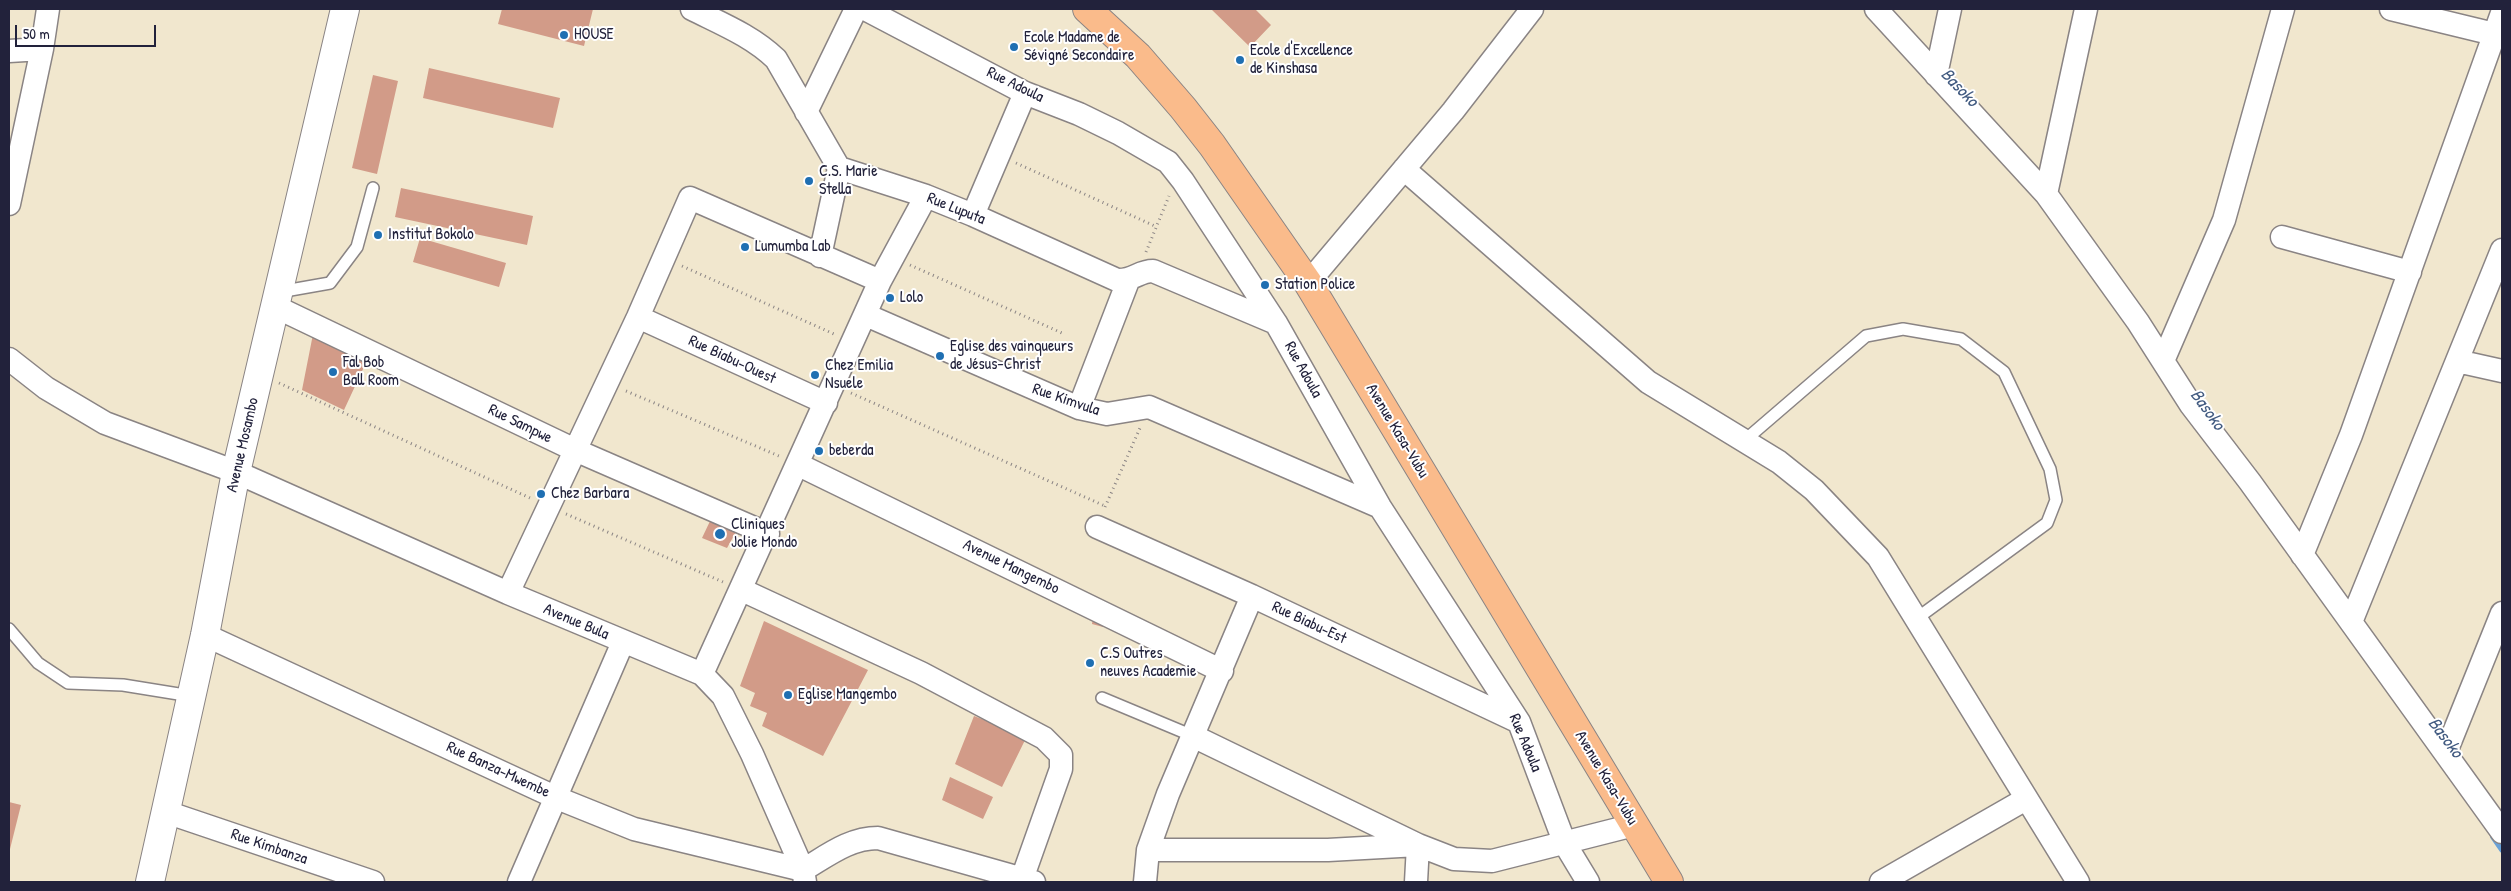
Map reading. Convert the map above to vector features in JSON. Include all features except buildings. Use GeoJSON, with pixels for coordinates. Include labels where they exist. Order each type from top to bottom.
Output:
{"type":"FeatureCollection","features":[{"type":"Feature","properties":{"kind":"main road","name":"Avenue Kasa-Vubu"},"geometry":{"type":"LineString","coordinates":[[1087,9],[1138,56],[1183,108],[1222,159],[1308,283],[1669,882]]}},
{"type":"Feature","properties":{"kind":"street"},"geometry":{"type":"LineString","coordinates":[[9,204],[42,49],[48,9]]}},
{"type":"Feature","properties":{"kind":"street","name":"Avenue Mosambo"},"geometry":{"type":"LineString","coordinates":[[150,882],[205,634],[236,472],[345,9]]}},
{"type":"Feature","properties":{"kind":"street"},"geometry":{"type":"LineString","coordinates":[[692,9],[715,14],[764,46],[776,59],[839,168],[820,256]]}},
{"type":"Feature","properties":{"kind":"street"},"geometry":{"type":"LineString","coordinates":[[806,112],[856,9]]}},
{"type":"Feature","properties":{"kind":"street","name":"Rue Adoula"},"geometry":{"type":"LineString","coordinates":[[865,9],[1025,93],[1079,114],[1118,132],[1168,162],[1183,181],[1276,323],[1380,507],[1519,722],[1565,844],[1588,882]]}},
{"type":"Feature","properties":{"kind":"street"},"geometry":{"type":"LineString","coordinates":[[1308,283],[1404,169],[1532,9]]}},
{"type":"Feature","properties":{"kind":"street"},"geometry":{"type":"LineString","coordinates":[[1876,9],[2046,194],[2138,322],[2191,405],[2250,482],[2502,832]]}},
{"type":"Feature","properties":{"kind":"street"},"geometry":{"type":"LineString","coordinates":[[1936,75],[1950,9]]}},
{"type":"Feature","properties":{"kind":"street"},"geometry":{"type":"LineString","coordinates":[[2046,194],[2086,9]]}},
{"type":"Feature","properties":{"kind":"street"},"geometry":{"type":"LineString","coordinates":[[2163,361],[2224,220],[2283,9]]}},
{"type":"Feature","properties":{"kind":"street"},"geometry":{"type":"LineString","coordinates":[[2391,9],[2494,34]]}},
{"type":"Feature","properties":{"kind":"street"},"geometry":{"type":"LineString","coordinates":[[2302,555],[2351,435],[2502,13]]}},
{"type":"Feature","properties":{"kind":"street"},"geometry":{"type":"LineString","coordinates":[[9,51],[42,49]]}},
{"type":"Feature","properties":{"kind":"street"},"geometry":{"type":"LineString","coordinates":[[974,215],[1025,93]]}},
{"type":"Feature","properties":{"kind":"street","name":"Rue Luputa"},"geometry":{"type":"LineString","coordinates":[[839,168],[926,196],[974,215],[1117,280],[1132,279],[1142,271],[1153,271],[1276,323]]}},
{"type":"Feature","properties":{"kind":"street"},"geometry":{"type":"LineString","coordinates":[[1404,169],[1648,382],[1779,462],[1814,490],[1878,557],[2078,882]]}},
{"type":"Feature","properties":{"kind":"street"},"geometry":{"type":"LineString","coordinates":[[702,674],[768,534],[854,344],[880,281],[926,196]]}},
{"type":"Feature","properties":{"kind":"street"},"geometry":{"type":"LineString","coordinates":[[508,593],[638,317],[690,198],[880,281]]}},
{"type":"Feature","properties":{"kind":"street"},"geometry":{"type":"LineString","coordinates":[[2282,237],[2410,272]]}},
{"type":"Feature","properties":{"kind":"street"},"geometry":{"type":"LineString","coordinates":[[2351,622],[2502,250]]}},
{"type":"Feature","properties":{"kind":"street"},"geometry":{"type":"LineString","coordinates":[[1080,408],[1132,279]]}},
{"type":"Feature","properties":{"kind":"street","name":"Rue Sampwe"},"geometry":{"type":"LineString","coordinates":[[278,299],[575,450],[768,534]]}},
{"type":"Feature","properties":{"kind":"street","name":"Rue Kimvula"},"geometry":{"type":"LineString","coordinates":[[866,315],[1080,408],[1107,414],[1149,407]]}},
{"type":"Feature","properties":{"kind":"street","name":"Rue Biabu-Ouest"},"geometry":{"type":"LineString","coordinates":[[638,317],[830,394]]}},
{"type":"Feature","properties":{"kind":"street","name":"Avenue Bula"},"geometry":{"type":"LineString","coordinates":[[9,359],[46,388],[105,423],[236,472],[508,593],[702,674],[723,696],[752,754],[804,876]]}},
{"type":"Feature","properties":{"kind":"street"},"geometry":{"type":"LineString","coordinates":[[2457,361],[2502,371]]}},
{"type":"Feature","properties":{"kind":"street"},"geometry":{"type":"LineString","coordinates":[[1149,407],[1380,507]]}},
{"type":"Feature","properties":{"kind":"street","name":"Avenue Mangembo"},"geometry":{"type":"LineString","coordinates":[[799,465],[1222,671]]}},
{"type":"Feature","properties":{"kind":"street","name":"Rue Biabu-Est"},"geometry":{"type":"LineString","coordinates":[[1097,527],[1252,596],[1519,722]]}},
{"type":"Feature","properties":{"kind":"street"},"geometry":{"type":"LineString","coordinates":[[742,590],[921,673],[1044,738],[1062,755],[1061,769],[1028,881],[878,838],[863,838],[849,843],[804,876]]}},
{"type":"Feature","properties":{"kind":"street"},"geometry":{"type":"LineString","coordinates":[[1145,882],[1148,850],[1168,794],[1222,671],[1252,596]]}},
{"type":"Feature","properties":{"kind":"street"},"geometry":{"type":"LineString","coordinates":[[2446,752],[2502,613]]}},
{"type":"Feature","properties":{"kind":"street","name":"Rue Banza-Mwembe"},"geometry":{"type":"LineString","coordinates":[[205,634],[557,798],[634,829],[804,876]]}},
{"type":"Feature","properties":{"kind":"street"},"geometry":{"type":"LineString","coordinates":[[519,882],[624,642]]}},
{"type":"Feature","properties":{"kind":"street"},"geometry":{"type":"LineString","coordinates":[[1193,736],[1418,845],[1454,859],[1492,861],[1634,825]]}},
{"type":"Feature","properties":{"kind":"street"},"geometry":{"type":"LineString","coordinates":[[1881,882],[2026,798]]}},
{"type":"Feature","properties":{"kind":"street","name":"Rue Kimbanza"},"geometry":{"type":"LineString","coordinates":[[166,812],[373,882]]}},
{"type":"Feature","properties":{"kind":"street"},"geometry":{"type":"LineString","coordinates":[[1148,850],[1328,850],[1418,845]]}},
{"type":"Feature","properties":{"kind":"street"},"geometry":{"type":"LineString","coordinates":[[1416,882],[1418,845]]}},
{"type":"Feature","properties":{"kind":"lane"},"geometry":{"type":"LineString","coordinates":[[278,299],[330,283],[358,247],[373,188]]}},
{"type":"Feature","properties":{"kind":"lane"},"geometry":{"type":"LineString","coordinates":[[1744,441],[1866,336],[1903,330],[1961,339],[2004,372],[2050,469],[2056,500],[2047,523],[1916,619]]}},
{"type":"Feature","properties":{"kind":"lane"},"geometry":{"type":"LineString","coordinates":[[9,629],[38,663],[68,683],[123,685],[191,696]]}},
{"type":"Feature","properties":{"kind":"lane"},"geometry":{"type":"LineString","coordinates":[[1102,698],[1193,736]]}},
{"type":"Feature","properties":{"kind":"path"},"geometry":{"type":"LineString","coordinates":[[1000,156],[1156,227]]}},
{"type":"Feature","properties":{"kind":"path"},"geometry":{"type":"LineString","coordinates":[[1132,279],[1172,190],[1183,181]]}},
{"type":"Feature","properties":{"kind":"path"},"geometry":{"type":"LineString","coordinates":[[663,257],[854,344]]}},
{"type":"Feature","properties":{"kind":"path"},"geometry":{"type":"LineString","coordinates":[[894,257],[1062,333]]}},
{"type":"Feature","properties":{"kind":"path"},"geometry":{"type":"LineString","coordinates":[[260,374],[548,506],[742,590]]}},
{"type":"Feature","properties":{"kind":"path"},"geometry":{"type":"LineString","coordinates":[[607,383],[799,465]]}},
{"type":"Feature","properties":{"kind":"path"},"geometry":{"type":"LineString","coordinates":[[830,394],[1105,506]]}},
{"type":"Feature","properties":{"kind":"path"},"geometry":{"type":"LineString","coordinates":[[1097,527],[1149,407]]}},
{"type":"Feature","properties":{"kind":"waterway","name":"Basoko"},"geometry":{"type":"LineString","coordinates":[[2493,837],[2502,850]]}},
{"type":"Feature","properties":{"kind":"place","name":"HOUSE"},"geometry":{"type":"Point","coordinates":[564,35]}},
{"type":"Feature","properties":{"kind":"place","name":"Ecole Madame de Sévigné Secondaire"},"geometry":{"type":"Point","coordinates":[1014,47]}},
{"type":"Feature","properties":{"kind":"place","name":"Ecole d'Excellence de Kinshasa"},"geometry":{"type":"Point","coordinates":[1240,60]}},
{"type":"Feature","properties":{"kind":"place","name":"C.S. Marie Stella"},"geometry":{"type":"Point","coordinates":[809,181]}},
{"type":"Feature","properties":{"kind":"place","name":"Institut Bokolo"},"geometry":{"type":"Point","coordinates":[378,235]}},
{"type":"Feature","properties":{"kind":"place","name":"Lumumba Lab"},"geometry":{"type":"Point","coordinates":[745,247]}},
{"type":"Feature","properties":{"kind":"place","name":"Station Police"},"geometry":{"type":"Point","coordinates":[1265,285]}},
{"type":"Feature","properties":{"kind":"place","name":"Lolo"},"geometry":{"type":"Point","coordinates":[890,298]}},
{"type":"Feature","properties":{"kind":"place","name":"Eglise des vainqueurs de Jésus-Christ"},"geometry":{"type":"Point","coordinates":[940,356]}},
{"type":"Feature","properties":{"kind":"place","name":"Fal Bob Ball Room"},"geometry":{"type":"Point","coordinates":[333,372]}},
{"type":"Feature","properties":{"kind":"place","name":"Chez Emilia Nsuele"},"geometry":{"type":"Point","coordinates":[815,375]}},
{"type":"Feature","properties":{"kind":"place","name":"beberda"},"geometry":{"type":"Point","coordinates":[819,451]}},
{"type":"Feature","properties":{"kind":"place","name":"Chez Barbara"},"geometry":{"type":"Point","coordinates":[541,494]}},
{"type":"Feature","properties":{"kind":"place","name":"Cliniques Jolie Mondo"},"geometry":{"type":"Point","coordinates":[720,534]}},
{"type":"Feature","properties":{"kind":"place","name":"C.S Outres neuves Academie"},"geometry":{"type":"Point","coordinates":[1090,663]}},
{"type":"Feature","properties":{"kind":"place","name":"Eglise Mangembo"},"geometry":{"type":"Point","coordinates":[788,695]}}]}
